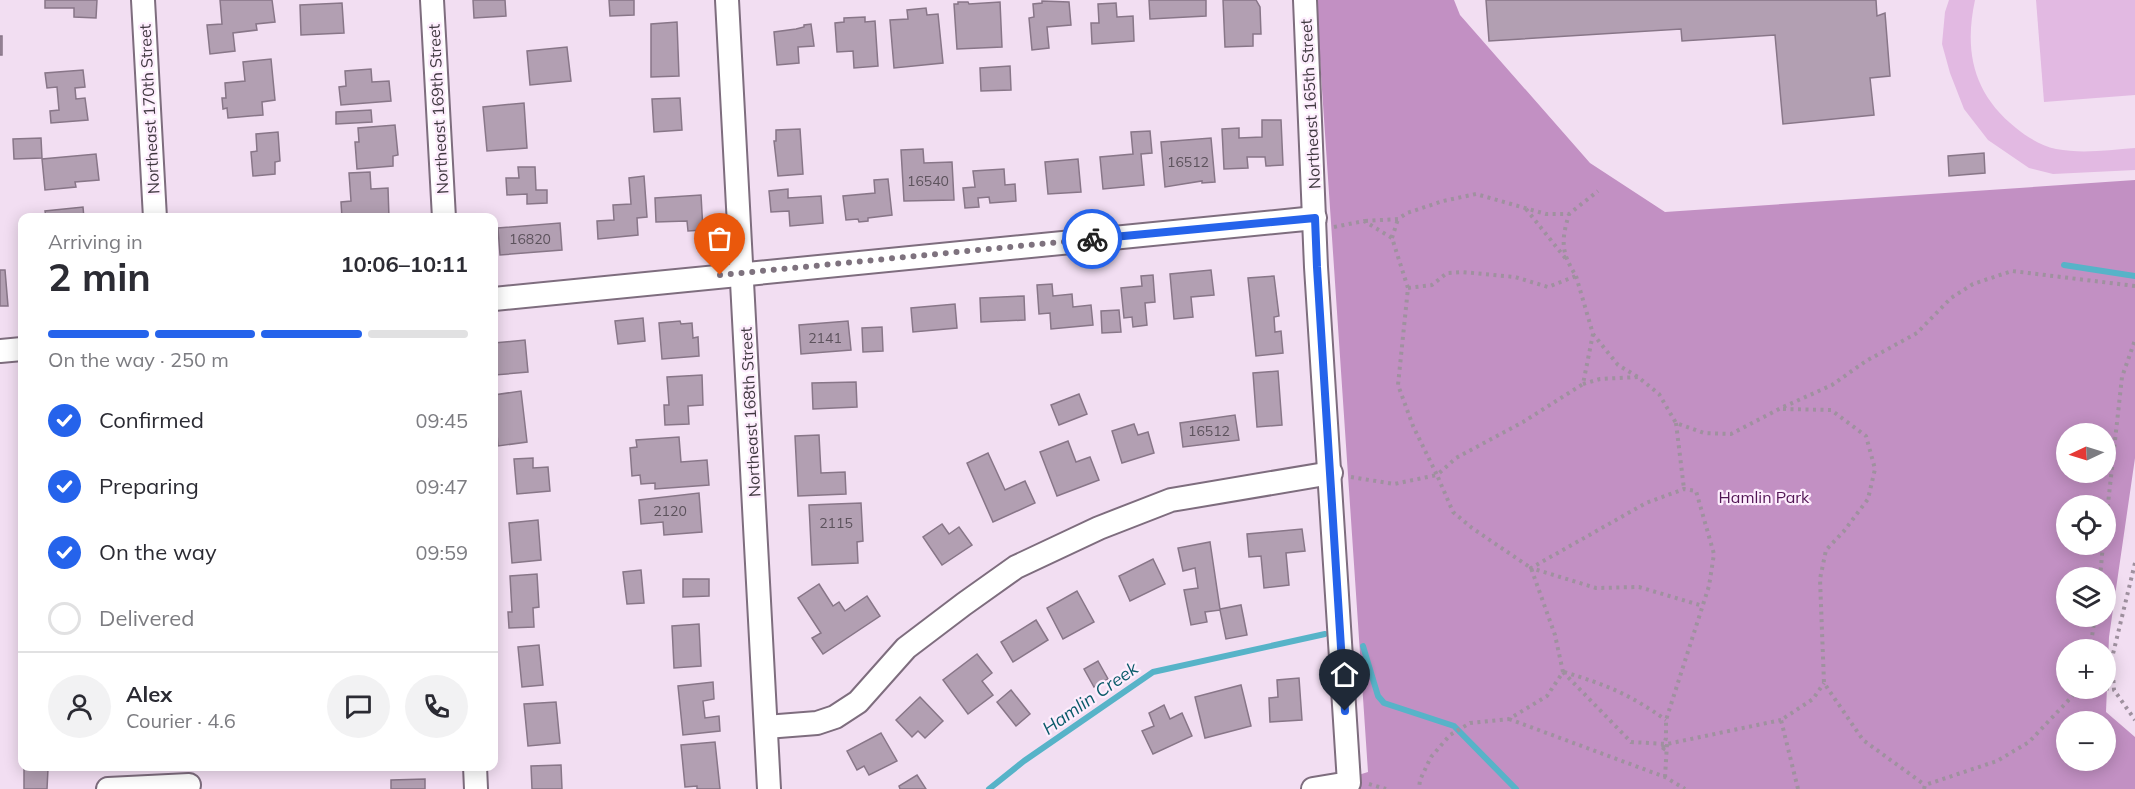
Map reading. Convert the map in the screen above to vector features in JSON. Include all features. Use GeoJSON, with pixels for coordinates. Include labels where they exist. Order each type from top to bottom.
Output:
{"type":"FeatureCollection","features":[{"type":"Feature","properties":{"kind":"street","name":"Northeast 170th Street"},"geometry":{"type":"LineString","coordinates":[[143,0],[155,213]]}},
{"type":"Feature","properties":{"kind":"street","name":"Northeast 169th Street"},"geometry":{"type":"LineString","coordinates":[[432,0],[444,213]]}},
{"type":"Feature","properties":{"kind":"street","name":"Northeast 168th Street"},"geometry":{"type":"LineString","coordinates":[[727,0],[769,789]]}},
{"type":"Feature","properties":{"kind":"street","name":"Northeast 165th Street"},"geometry":{"type":"LineString","coordinates":[[1305,0],[1331,473],[1360,784]]}},
{"type":"Feature","properties":{"kind":"street"},"geometry":{"type":"LineString","coordinates":[[498,299],[743,273],[1316,224]]}},
{"type":"Feature","properties":{"kind":"street"},"geometry":{"type":"LineString","coordinates":[[0,351],[18,349]]}},
{"type":"Feature","properties":{"kind":"street"},"geometry":{"type":"LineString","coordinates":[[766,728],[817,723],[835,717],[858,702],[906,648],[964,604],[1016,567],[1099,528],[1171,500],[1331,473]]}},
{"type":"Feature","properties":{"kind":"street"},"geometry":{"type":"LineString","coordinates":[[475,771],[476,789]]}},
{"type":"Feature","properties":{"kind":"street"},"geometry":{"type":"LineString","coordinates":[[108,789],[189,780]]}},
{"type":"Feature","properties":{"kind":"street"},"geometry":{"type":"LineString","coordinates":[[1313,789],[1360,784]]}},
{"type":"Feature","properties":{"kind":"path"},"geometry":{"type":"LineString","coordinates":[[1566,259],[1563,234],[1569,214],[1598,191]]}},
{"type":"Feature","properties":{"kind":"path"},"geometry":{"type":"LineString","coordinates":[[1316,224],[1398,219],[1407,213],[1443,201],[1476,195],[1546,214],[1569,214]]}},
{"type":"Feature","properties":{"kind":"path"},"geometry":{"type":"LineString","coordinates":[[1525,208],[1566,259],[1576,276],[1593,334],[1618,365],[1659,394],[1676,423],[1684,489]]}},
{"type":"Feature","properties":{"kind":"path"},"geometry":{"type":"LineString","coordinates":[[1398,219],[1392,238],[1408,288],[1398,385],[1413,426],[1453,512],[1472,528],[1531,568],[1596,588],[1639,587],[1703,606]]}},
{"type":"Feature","properties":{"kind":"path"},"geometry":{"type":"LineString","coordinates":[[1364,221],[1392,238]]}},
{"type":"Feature","properties":{"kind":"path"},"geometry":{"type":"LineString","coordinates":[[1676,423],[1704,433],[1731,434],[1832,385],[1866,361],[1917,333],[1951,298],[1973,284],[2012,271],[2135,286]]}},
{"type":"Feature","properties":{"kind":"path"},"geometry":{"type":"LineString","coordinates":[[1408,288],[1432,285],[1447,273],[1462,272],[1515,277],[1548,287],[1576,276]]}},
{"type":"Feature","properties":{"kind":"path"},"geometry":{"type":"LineString","coordinates":[[1583,384],[1593,334]]}},
{"type":"Feature","properties":{"kind":"path"},"geometry":{"type":"LineString","coordinates":[[2109,495],[2122,377],[2135,340]]}},
{"type":"Feature","properties":{"kind":"path"},"geometry":{"type":"LineString","coordinates":[[1331,473],[1394,484],[1437,475],[1456,458],[1523,422],[1583,384],[1600,380],[1638,377]]}},
{"type":"Feature","properties":{"kind":"path"},"geometry":{"type":"LineString","coordinates":[[1781,408],[1831,410],[1866,436],[1875,469],[1868,499],[1844,531],[1826,550],[1820,579],[1824,683],[1863,740],[1924,787],[1997,761],[2029,742],[2070,699]]}},
{"type":"Feature","properties":{"kind":"path"},"geometry":{"type":"LineString","coordinates":[[1531,568],[1646,503],[1684,489],[1696,491],[1714,554],[1709,586],[1666,720],[1665,777]]}},
{"type":"Feature","properties":{"kind":"path"},"geometry":{"type":"LineString","coordinates":[[2116,641],[2135,563]]}},
{"type":"Feature","properties":{"kind":"path"},"geometry":{"type":"LineString","coordinates":[[1531,568],[1555,635],[1563,672],[1631,742],[1665,744],[1781,720],[1813,699],[1824,683]]}},
{"type":"Feature","properties":{"kind":"path"},"geometry":{"type":"LineString","coordinates":[[1509,720],[1547,696],[1563,672]]}},
{"type":"Feature","properties":{"kind":"path"},"geometry":{"type":"LineString","coordinates":[[1563,672],[1618,690],[1636,699],[1666,720]]}},
{"type":"Feature","properties":{"kind":"path"},"geometry":{"type":"LineString","coordinates":[[2116,693],[2135,720]]}},
{"type":"Feature","properties":{"kind":"path"},"geometry":{"type":"LineString","coordinates":[[1419,789],[1420,780],[1431,757],[1450,735],[1470,723],[1509,720],[1665,777],[1685,789]]}},
{"type":"Feature","properties":{"kind":"path"},"geometry":{"type":"LineString","coordinates":[[1781,720],[1798,789]]}},
{"type":"Feature","properties":{"kind":"path"},"geometry":{"type":"LineString","coordinates":[[1360,784],[1386,789]]}},
{"type":"Feature","properties":{"kind":"shaded area"},"geometry":{"type":"Polygon","coordinates":[[[1949,0],[1975,0],[1971,37],[1975,70],[1981,86],[2001,115],[2030,138],[2056,149],[2105,151],[2135,148],[2135,170],[2053,174],[2029,168],[1988,140],[1964,109],[1950,73],[1942,44],[1945,12],[1949,0]]]}},
{"type":"Feature","properties":{"kind":"shaded area"},"geometry":{"type":"Polygon","coordinates":[[[2036,0],[2135,0],[2135,95],[2044,102],[2036,0]]]}},
{"type":"Feature","properties":{"kind":"green space","name":"Hamlin Park"},"geometry":{"type":"Polygon","coordinates":[[[1316,0],[1454,0],[1460,15],[1590,163],[1665,212],[2135,180],[2135,458],[2116,589],[2116,567],[2056,567],[2056,627],[2110,627],[2109,639],[2056,639],[2056,699],[2107,699],[2106,711],[2056,711],[2056,771],[2116,771],[2116,721],[2135,737],[2135,789],[1313,789],[1368,772],[1316,0]]]}},
{"type":"Feature","properties":{"kind":"building"},"geometry":{"type":"Polygon","coordinates":[[[45,0],[97,0],[96,18],[74,17],[74,8],[45,8],[45,0]]]}},
{"type":"Feature","properties":{"kind":"building"},"geometry":{"type":"Polygon","coordinates":[[[220,0],[272,0],[275,22],[256,24],[257,30],[233,33],[235,51],[210,54],[207,25],[222,24],[220,0]]]}},
{"type":"Feature","properties":{"kind":"building"},"geometry":{"type":"Polygon","coordinates":[[[473,0],[505,0],[506,16],[474,18],[473,0]]]}},
{"type":"Feature","properties":{"kind":"building"},"geometry":{"type":"Polygon","coordinates":[[[609,0],[634,0],[634,15],[610,16],[609,0]]]}},
{"type":"Feature","properties":{"kind":"building"},"geometry":{"type":"Polygon","coordinates":[[[1149,0],[1206,0],[1206,16],[1150,19],[1149,0]]]}},
{"type":"Feature","properties":{"kind":"building"},"geometry":{"type":"Polygon","coordinates":[[[1223,0],[1256,0],[1260,7],[1261,34],[1253,34],[1253,46],[1225,47],[1223,0]]]}},
{"type":"Feature","properties":{"kind":"building"},"geometry":{"type":"Polygon","coordinates":[[[1486,0],[1876,0],[1877,16],[1885,13],[1890,76],[1870,78],[1874,115],[1783,124],[1775,35],[1682,41],[1681,29],[1489,41],[1486,0]]]}},
{"type":"Feature","properties":{"kind":"building"},"geometry":{"type":"Polygon","coordinates":[[[1042,1],[1069,2],[1071,25],[1047,27],[1049,48],[1032,50],[1029,18],[1034,17],[1033,4],[1042,3],[1042,1]]]}},
{"type":"Feature","properties":{"kind":"building"},"geometry":{"type":"Polygon","coordinates":[[[958,2],[969,4],[1000,2],[1002,47],[957,49],[954,4],[958,2]]]}},
{"type":"Feature","properties":{"kind":"building"},"geometry":{"type":"Polygon","coordinates":[[[342,3],[344,33],[301,35],[300,5],[342,3]]]}},
{"type":"Feature","properties":{"kind":"building"},"geometry":{"type":"Polygon","coordinates":[[[1116,3],[1117,17],[1133,16],[1134,41],[1092,44],[1091,23],[1099,23],[1098,4],[1116,3]]]}},
{"type":"Feature","properties":{"kind":"building"},"geometry":{"type":"Polygon","coordinates":[[[926,8],[927,15],[938,14],[943,63],[894,68],[890,20],[908,19],[907,10],[926,8]]]}},
{"type":"Feature","properties":{"kind":"building"},"geometry":{"type":"Polygon","coordinates":[[[865,17],[865,22],[875,21],[878,66],[854,68],[853,51],[837,52],[835,23],[844,22],[844,18],[865,17]]]}},
{"type":"Feature","properties":{"kind":"building"},"geometry":{"type":"Polygon","coordinates":[[[677,22],[679,76],[651,77],[651,24],[677,22]]]}},
{"type":"Feature","properties":{"kind":"building"},"geometry":{"type":"Polygon","coordinates":[[[811,24],[814,46],[798,47],[799,63],[777,65],[774,32],[811,24]]]}},
{"type":"Feature","properties":{"kind":"building"},"geometry":{"type":"Polygon","coordinates":[[[0,36],[2,36],[2,55],[0,55],[0,36]]]}},
{"type":"Feature","properties":{"kind":"building"},"geometry":{"type":"Polygon","coordinates":[[[567,47],[571,81],[530,85],[527,51],[567,47]]]}},
{"type":"Feature","properties":{"kind":"building"},"geometry":{"type":"Polygon","coordinates":[[[271,59],[275,100],[262,102],[263,115],[228,118],[227,108],[223,109],[222,98],[226,98],[225,83],[245,81],[243,62],[271,59]]]}},
{"type":"Feature","properties":{"kind":"building"},"geometry":{"type":"Polygon","coordinates":[[[1010,66],[1011,90],[981,91],[980,68],[1010,66]]]}},
{"type":"Feature","properties":{"kind":"building"},"geometry":{"type":"Polygon","coordinates":[[[371,69],[372,82],[389,81],[391,101],[341,105],[339,87],[346,86],[345,71],[371,69]]]}},
{"type":"Feature","properties":{"kind":"building"},"geometry":{"type":"Polygon","coordinates":[[[83,70],[85,87],[75,88],[76,99],[85,98],[88,120],[51,123],[50,111],[59,110],[57,87],[47,88],[45,73],[83,70]]]}},
{"type":"Feature","properties":{"kind":"building"},"geometry":{"type":"Polygon","coordinates":[[[680,98],[682,130],[654,132],[652,99],[680,98]]]}},
{"type":"Feature","properties":{"kind":"building"},"geometry":{"type":"Polygon","coordinates":[[[524,103],[527,148],[487,151],[483,107],[524,103]]]}},
{"type":"Feature","properties":{"kind":"building"},"geometry":{"type":"Polygon","coordinates":[[[371,110],[372,122],[336,124],[336,112],[371,110]]]}},
{"type":"Feature","properties":{"kind":"building"},"geometry":{"type":"Polygon","coordinates":[[[1262,120],[1281,120],[1283,165],[1266,166],[1265,157],[1247,157],[1248,168],[1224,169],[1222,129],[1239,128],[1239,138],[1262,137],[1262,120]]]}},
{"type":"Feature","properties":{"kind":"building"},"geometry":{"type":"Polygon","coordinates":[[[395,125],[398,155],[393,156],[393,166],[357,169],[355,142],[359,142],[358,128],[395,125]]]}},
{"type":"Feature","properties":{"kind":"building"},"geometry":{"type":"Polygon","coordinates":[[[800,129],[803,174],[778,176],[774,141],[776,141],[776,130],[800,129]]]}},
{"type":"Feature","properties":{"kind":"building"},"geometry":{"type":"Polygon","coordinates":[[[1150,131],[1152,153],[1141,154],[1144,185],[1103,189],[1100,157],[1133,154],[1131,132],[1150,131]]]}},
{"type":"Feature","properties":{"kind":"building"},"geometry":{"type":"Polygon","coordinates":[[[278,132],[280,161],[275,162],[275,174],[253,176],[251,152],[257,151],[256,134],[278,132]]]}},
{"type":"Feature","properties":{"kind":"building"},"geometry":{"type":"Polygon","coordinates":[[[41,138],[42,158],[14,159],[13,139],[41,138]]]}},
{"type":"Feature","properties":{"kind":"building"},"geometry":{"type":"Polygon","coordinates":[[[1211,138],[1215,182],[1202,183],[1202,181],[1165,187],[1161,142],[1211,138]]]}},
{"type":"Feature","properties":{"kind":"building"},"geometry":{"type":"Polygon","coordinates":[[[923,149],[924,163],[952,162],[954,200],[904,201],[901,150],[923,149]]]}},
{"type":"Feature","properties":{"kind":"building"},"geometry":{"type":"Polygon","coordinates":[[[1984,153],[1985,173],[1949,176],[1948,156],[1984,153]]]}},
{"type":"Feature","properties":{"kind":"building"},"geometry":{"type":"Polygon","coordinates":[[[96,154],[99,180],[75,182],[76,187],[45,190],[42,159],[96,154]]]}},
{"type":"Feature","properties":{"kind":"building"},"geometry":{"type":"Polygon","coordinates":[[[1078,159],[1081,192],[1048,194],[1045,162],[1078,159]]]}},
{"type":"Feature","properties":{"kind":"building"},"geometry":{"type":"Polygon","coordinates":[[[518,167],[535,167],[536,190],[547,190],[547,203],[527,204],[527,194],[507,195],[506,178],[519,178],[518,167]]]}},
{"type":"Feature","properties":{"kind":"building"},"geometry":{"type":"Polygon","coordinates":[[[1004,169],[1005,185],[1015,184],[1016,201],[990,203],[989,197],[978,198],[979,207],[965,208],[963,188],[975,187],[973,171],[1004,169]]]}},
{"type":"Feature","properties":{"kind":"building"},"geometry":{"type":"Polygon","coordinates":[[[370,172],[371,189],[388,188],[389,213],[342,213],[341,202],[351,201],[349,173],[370,172]]]}},
{"type":"Feature","properties":{"kind":"building"},"geometry":{"type":"Polygon","coordinates":[[[644,176],[647,217],[637,218],[638,235],[598,239],[597,221],[614,220],[613,205],[631,204],[629,178],[644,176]]]}},
{"type":"Feature","properties":{"kind":"building"},"geometry":{"type":"Polygon","coordinates":[[[888,179],[892,215],[868,218],[868,221],[859,222],[858,219],[846,220],[843,196],[875,193],[874,180],[888,179]]]}},
{"type":"Feature","properties":{"kind":"building"},"geometry":{"type":"Polygon","coordinates":[[[788,189],[788,198],[821,196],[823,223],[790,226],[789,211],[771,212],[769,191],[788,189]]]}},
{"type":"Feature","properties":{"kind":"building"},"geometry":{"type":"Polygon","coordinates":[[[701,195],[703,230],[688,231],[687,221],[656,222],[655,198],[701,195]]]}},
{"type":"Feature","properties":{"kind":"building"},"geometry":{"type":"Polygon","coordinates":[[[83,207],[84,213],[45,213],[45,211],[83,207]]]}},
{"type":"Feature","properties":{"kind":"building"},"geometry":{"type":"Polygon","coordinates":[[[560,223],[562,250],[500,255],[498,228],[560,223]]]}},
{"type":"Feature","properties":{"kind":"building"},"geometry":{"type":"Polygon","coordinates":[[[0,270],[5,270],[8,306],[0,306],[0,270]]]}},
{"type":"Feature","properties":{"kind":"building"},"geometry":{"type":"Polygon","coordinates":[[[1211,270],[1214,295],[1191,297],[1193,317],[1174,319],[1170,274],[1211,270]]]}},
{"type":"Feature","properties":{"kind":"building"},"geometry":{"type":"Polygon","coordinates":[[[1153,275],[1155,302],[1145,303],[1147,325],[1133,327],[1132,317],[1124,318],[1121,288],[1142,286],[1141,276],[1153,275]]]}},
{"type":"Feature","properties":{"kind":"building"},"geometry":{"type":"Polygon","coordinates":[[[1274,276],[1279,316],[1274,317],[1275,332],[1281,331],[1283,353],[1256,356],[1248,278],[1274,276]]]}},
{"type":"Feature","properties":{"kind":"building"},"geometry":{"type":"Polygon","coordinates":[[[1052,284],[1053,296],[1072,294],[1073,307],[1091,305],[1093,325],[1051,329],[1050,313],[1039,314],[1037,285],[1052,284]]]}},
{"type":"Feature","properties":{"kind":"building"},"geometry":{"type":"Polygon","coordinates":[[[1024,296],[1025,320],[981,322],[980,298],[1024,296]]]}},
{"type":"Feature","properties":{"kind":"building"},"geometry":{"type":"Polygon","coordinates":[[[955,304],[957,328],[913,332],[911,308],[955,304]]]}},
{"type":"Feature","properties":{"kind":"building"},"geometry":{"type":"Polygon","coordinates":[[[1119,310],[1121,332],[1102,333],[1101,311],[1119,310]]]}},
{"type":"Feature","properties":{"kind":"building"},"geometry":{"type":"Polygon","coordinates":[[[643,318],[645,341],[618,344],[615,321],[643,318]]]}},
{"type":"Feature","properties":{"kind":"building"},"geometry":{"type":"Polygon","coordinates":[[[680,321],[681,324],[692,323],[693,338],[698,337],[699,356],[662,359],[659,323],[680,321]]]}},
{"type":"Feature","properties":{"kind":"building"},"geometry":{"type":"Polygon","coordinates":[[[848,321],[851,350],[801,354],[799,325],[848,321]]]}},
{"type":"Feature","properties":{"kind":"building"},"geometry":{"type":"Polygon","coordinates":[[[882,327],[883,351],[863,352],[862,328],[882,327]]]}},
{"type":"Feature","properties":{"kind":"building"},"geometry":{"type":"Polygon","coordinates":[[[525,340],[528,372],[498,375],[498,343],[525,340]]]}},
{"type":"Feature","properties":{"kind":"building"},"geometry":{"type":"Polygon","coordinates":[[[1278,371],[1282,425],[1257,427],[1253,373],[1278,371]]]}},
{"type":"Feature","properties":{"kind":"building"},"geometry":{"type":"Polygon","coordinates":[[[702,375],[703,405],[688,406],[689,424],[665,425],[664,405],[669,405],[667,377],[702,375]]]}},
{"type":"Feature","properties":{"kind":"building"},"geometry":{"type":"Polygon","coordinates":[[[856,382],[857,407],[813,409],[812,383],[856,382]]]}},
{"type":"Feature","properties":{"kind":"building"},"geometry":{"type":"Polygon","coordinates":[[[521,391],[527,442],[498,446],[498,394],[521,391]]]}},
{"type":"Feature","properties":{"kind":"building"},"geometry":{"type":"Polygon","coordinates":[[[1079,394],[1087,414],[1059,425],[1051,405],[1079,394]]]}},
{"type":"Feature","properties":{"kind":"building"},"geometry":{"type":"Polygon","coordinates":[[[1235,415],[1239,440],[1183,447],[1180,423],[1235,415]]]}},
{"type":"Feature","properties":{"kind":"building"},"geometry":{"type":"Polygon","coordinates":[[[1134,424],[1138,435],[1148,432],[1154,453],[1122,463],[1112,431],[1134,424]]]}},
{"type":"Feature","properties":{"kind":"building"},"geometry":{"type":"Polygon","coordinates":[[[819,435],[821,473],[845,472],[846,494],[798,496],[795,436],[819,435]]]}},
{"type":"Feature","properties":{"kind":"building"},"geometry":{"type":"Polygon","coordinates":[[[679,437],[681,462],[707,460],[709,485],[655,489],[655,483],[641,484],[640,475],[632,476],[630,448],[637,447],[636,440],[679,437]]]}},
{"type":"Feature","properties":{"kind":"building"},"geometry":{"type":"Polygon","coordinates":[[[1068,441],[1076,462],[1090,457],[1099,480],[1057,496],[1040,452],[1068,441]]]}},
{"type":"Feature","properties":{"kind":"building"},"geometry":{"type":"Polygon","coordinates":[[[988,453],[1005,490],[1025,481],[1035,503],[993,522],[967,463],[988,453]]]}},
{"type":"Feature","properties":{"kind":"building"},"geometry":{"type":"Polygon","coordinates":[[[533,458],[533,468],[548,467],[550,491],[517,494],[514,459],[533,458]]]}},
{"type":"Feature","properties":{"kind":"building"},"geometry":{"type":"Polygon","coordinates":[[[699,493],[702,532],[664,535],[663,522],[641,524],[639,500],[699,493]]]}},
{"type":"Feature","properties":{"kind":"building"},"geometry":{"type":"Polygon","coordinates":[[[861,503],[863,541],[857,542],[858,563],[812,565],[809,505],[861,503]]]}},
{"type":"Feature","properties":{"kind":"building"},"geometry":{"type":"Polygon","coordinates":[[[538,520],[541,560],[512,563],[509,523],[538,520]]]}},
{"type":"Feature","properties":{"kind":"building"},"geometry":{"type":"Polygon","coordinates":[[[942,524],[949,534],[959,527],[972,545],[942,565],[923,537],[942,524]]]}},
{"type":"Feature","properties":{"kind":"building"},"geometry":{"type":"Polygon","coordinates":[[[1302,529],[1305,551],[1286,553],[1289,585],[1264,588],[1261,556],[1249,557],[1247,534],[1302,529]]]}},
{"type":"Feature","properties":{"kind":"building"},"geometry":{"type":"Polygon","coordinates":[[[1210,542],[1220,609],[1241,605],[1247,635],[1226,639],[1220,610],[1205,612],[1207,622],[1191,625],[1184,590],[1198,588],[1195,568],[1183,571],[1178,548],[1210,542]]]}},
{"type":"Feature","properties":{"kind":"building"},"geometry":{"type":"Polygon","coordinates":[[[1153,559],[1165,584],[1130,601],[1119,576],[1153,559]]]}},
{"type":"Feature","properties":{"kind":"building"},"geometry":{"type":"Polygon","coordinates":[[[641,570],[644,603],[627,604],[623,572],[641,570]]]}},
{"type":"Feature","properties":{"kind":"building"},"geometry":{"type":"Polygon","coordinates":[[[537,574],[539,607],[533,608],[534,627],[509,628],[508,612],[512,612],[510,576],[537,574]]]}},
{"type":"Feature","properties":{"kind":"building"},"geometry":{"type":"Polygon","coordinates":[[[683,579],[709,579],[709,596],[683,597],[683,579]]]}},
{"type":"Feature","properties":{"kind":"building"},"geometry":{"type":"Polygon","coordinates":[[[819,584],[833,606],[839,602],[845,611],[867,596],[880,616],[823,654],[812,638],[821,633],[798,598],[819,584]]]}},
{"type":"Feature","properties":{"kind":"building"},"geometry":{"type":"Polygon","coordinates":[[[1077,591],[1094,622],[1063,639],[1047,608],[1077,591]]]}},
{"type":"Feature","properties":{"kind":"building"},"geometry":{"type":"Polygon","coordinates":[[[1036,620],[1048,640],[1013,662],[1001,642],[1036,620]]]}},
{"type":"Feature","properties":{"kind":"building"},"geometry":{"type":"Polygon","coordinates":[[[699,624],[701,666],[674,668],[672,626],[699,624]]]}},
{"type":"Feature","properties":{"kind":"building"},"geometry":{"type":"Polygon","coordinates":[[[539,645],[543,685],[522,687],[518,647],[539,645]]]}},
{"type":"Feature","properties":{"kind":"building"},"geometry":{"type":"Polygon","coordinates":[[[977,654],[992,673],[982,681],[993,695],[968,714],[943,680],[977,654]]]}},
{"type":"Feature","properties":{"kind":"building"},"geometry":{"type":"Polygon","coordinates":[[[1098,661],[1108,679],[1094,687],[1084,669],[1098,661]]]}},
{"type":"Feature","properties":{"kind":"building"},"geometry":{"type":"Polygon","coordinates":[[[1299,678],[1302,720],[1270,722],[1269,698],[1278,697],[1277,680],[1299,678]]]}},
{"type":"Feature","properties":{"kind":"building"},"geometry":{"type":"Polygon","coordinates":[[[713,682],[714,699],[703,701],[705,718],[719,716],[720,731],[683,735],[678,686],[713,682]]]}},
{"type":"Feature","properties":{"kind":"building"},"geometry":{"type":"Polygon","coordinates":[[[1241,685],[1251,726],[1205,738],[1195,697],[1241,685]]]}},
{"type":"Feature","properties":{"kind":"building"},"geometry":{"type":"Polygon","coordinates":[[[1011,690],[1030,714],[1016,726],[997,702],[1011,690]]]}},
{"type":"Feature","properties":{"kind":"building"},"geometry":{"type":"Polygon","coordinates":[[[920,697],[943,721],[925,738],[918,731],[912,737],[896,720],[920,697]]]}},
{"type":"Feature","properties":{"kind":"building"},"geometry":{"type":"Polygon","coordinates":[[[556,702],[560,743],[528,746],[524,704],[556,702]]]}},
{"type":"Feature","properties":{"kind":"building"},"geometry":{"type":"Polygon","coordinates":[[[1164,705],[1170,719],[1182,713],[1192,736],[1153,754],[1142,731],[1154,726],[1149,713],[1164,705]]]}},
{"type":"Feature","properties":{"kind":"building"},"geometry":{"type":"Polygon","coordinates":[[[881,733],[897,761],[869,775],[864,766],[857,770],[847,751],[881,733]]]}},
{"type":"Feature","properties":{"kind":"building"},"geometry":{"type":"Polygon","coordinates":[[[715,742],[720,789],[685,787],[681,745],[715,742]]]}},
{"type":"Feature","properties":{"kind":"building"},"geometry":{"type":"Polygon","coordinates":[[[561,765],[562,789],[532,789],[531,766],[561,765]]]}},
{"type":"Feature","properties":{"kind":"building"},"geometry":{"type":"Polygon","coordinates":[[[24,771],[48,771],[47,789],[24,789],[24,771]]]}},
{"type":"Feature","properties":{"kind":"building"},"geometry":{"type":"Polygon","coordinates":[[[917,775],[926,789],[900,789],[899,786],[917,775]]]}},
{"type":"Feature","properties":{"kind":"building"},"geometry":{"type":"Polygon","coordinates":[[[425,779],[425,789],[391,789],[391,780],[425,779]]]}},
{"type":"Feature","properties":{"kind":"waterway"},"geometry":{"type":"LineString","coordinates":[[2064,265],[2135,276]]}},
{"type":"Feature","properties":{"kind":"waterway","name":"Hamlin Creek"},"geometry":{"type":"LineString","coordinates":[[989,789],[1024,761],[1153,672],[1325,634]]}},
{"type":"Feature","properties":{"kind":"waterway","name":"Hamlin Creek"},"geometry":{"type":"LineString","coordinates":[[1363,646],[1378,696],[1384,703],[1454,726],[1516,789]]}},
{"type":"Feature","properties":{"kind":"way so far"},"geometry":{"type":"LineString","coordinates":[[720,275],[1092,239]]}},
{"type":"Feature","properties":{"kind":"route"},"geometry":{"type":"LineString","coordinates":[[1092,239],[1315,218],[1345,711]]}}]}
